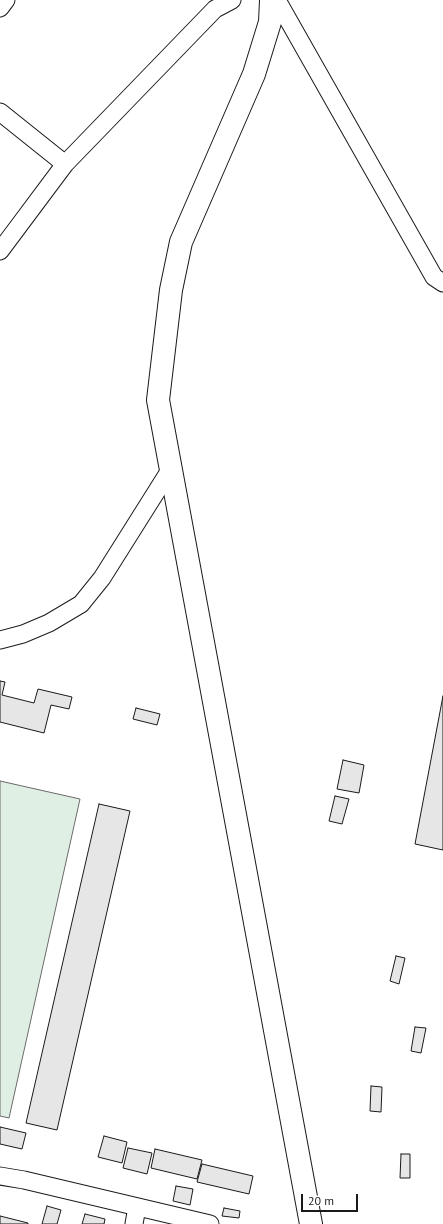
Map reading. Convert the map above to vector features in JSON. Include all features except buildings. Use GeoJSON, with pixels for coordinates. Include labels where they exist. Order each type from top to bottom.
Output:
{"type":"FeatureCollection","features":[{"type":"Feature","properties":{"kind":"street"},"geometry":{"type":"LineString","coordinates":[[0,8],[6,0]]}},
{"type":"Feature","properties":{"kind":"street"},"geometry":{"type":"LineString","coordinates":[[0,251],[65,164],[215,10],[232,0]]}},
{"type":"Feature","properties":{"kind":"street"},"geometry":{"type":"LineString","coordinates":[[271,0],[270,22],[254,74],[181,242],[171,290],[158,400],[311,1224]]}},
{"type":"Feature","properties":{"kind":"street"},"geometry":{"type":"LineString","coordinates":[[277,0],[434,277],[443,283]]}},
{"type":"Feature","properties":{"kind":"street"},"geometry":{"type":"LineString","coordinates":[[0,112],[65,164]]}},
{"type":"Feature","properties":{"kind":"street"},"geometry":{"type":"LineString","coordinates":[[0,640],[29,631],[49,622],[81,604],[102,578],[170,470]]}},
{"type":"Feature","properties":{"kind":"street"},"geometry":{"type":"LineString","coordinates":[[0,1176],[24,1180],[210,1224]]}},
{"type":"Feature","properties":{"kind":"street"},"geometry":{"type":"LineString","coordinates":[[134,1224],[137,1207]]}},
{"type":"Feature","properties":{"kind":"green space"},"geometry":{"type":"Polygon","coordinates":[[[0,781],[80,799],[9,1118],[0,1116],[0,781]]]}}]}
